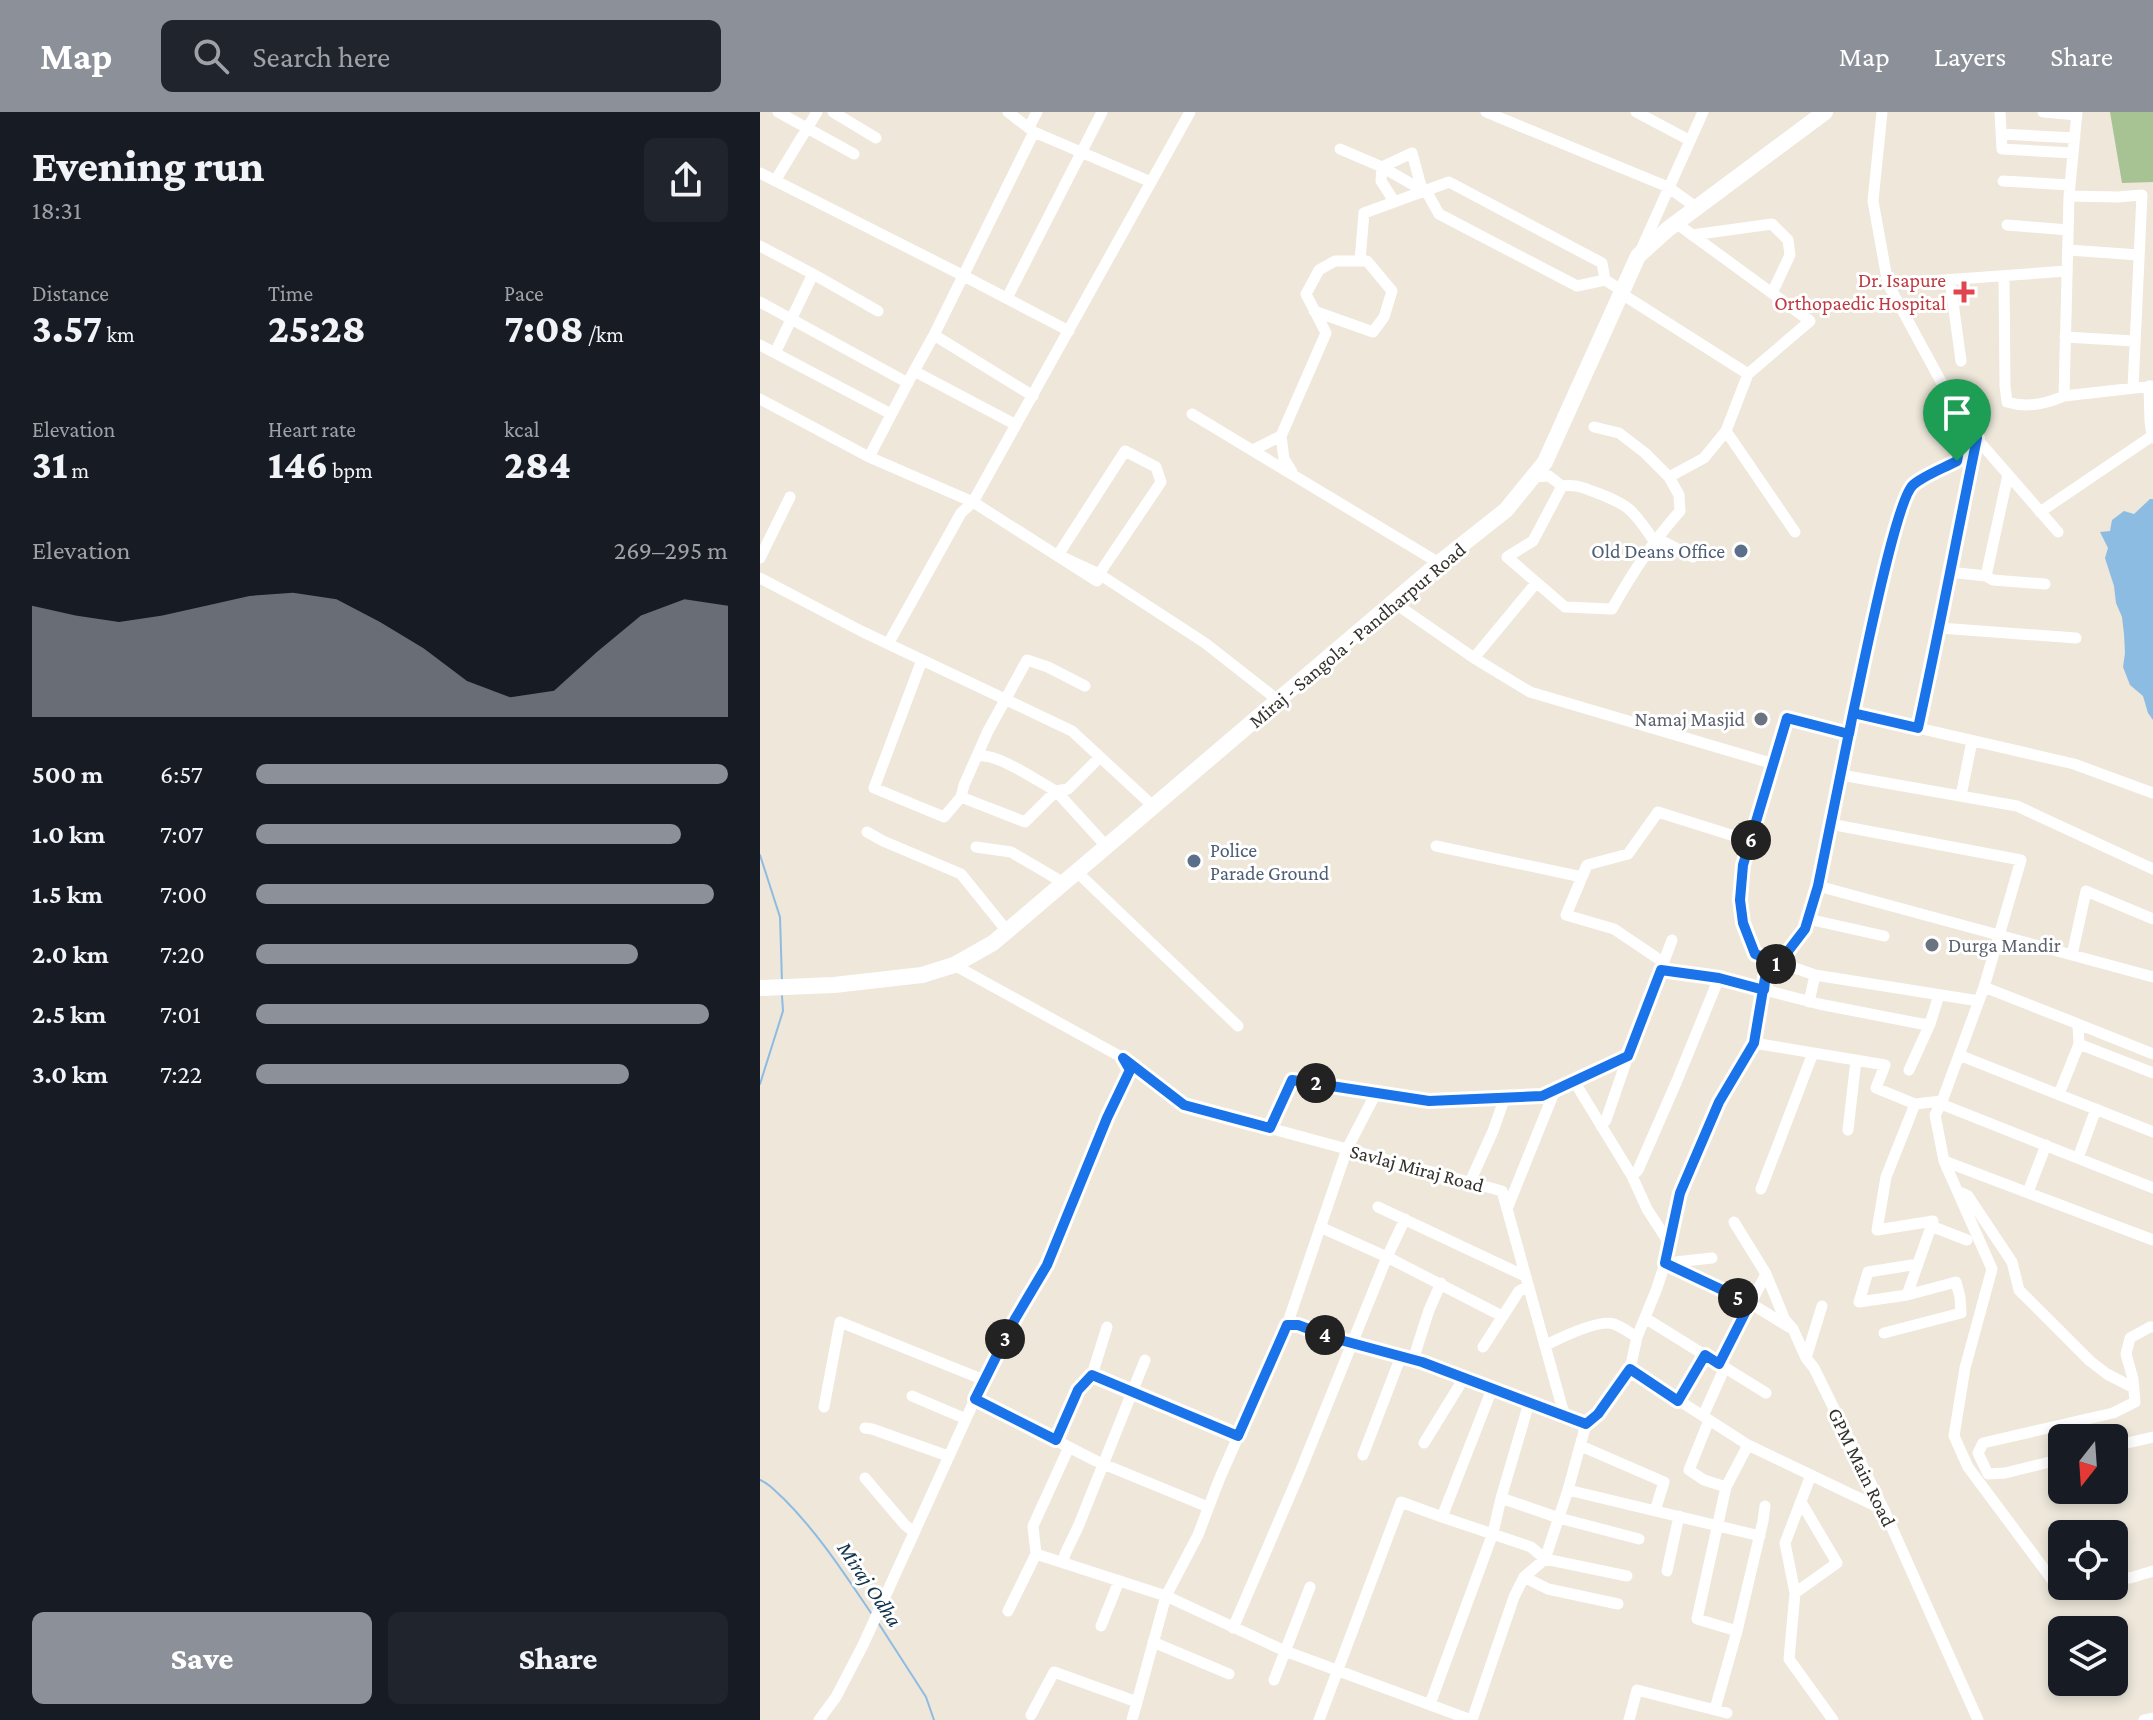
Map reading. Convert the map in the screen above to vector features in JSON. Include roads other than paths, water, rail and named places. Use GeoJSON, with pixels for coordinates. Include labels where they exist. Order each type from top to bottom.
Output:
{"type":"FeatureCollection","features":[{"type":"Feature","properties":{"kind":"highway","name":"Miraj - Sangola - Pandharpur Road"},"geometry":{"type":"LineString","coordinates":[[760,988],[834,985],[922,975],[954,965],[993,943],[1439,563],[1506,510],[1545,462],[1638,256],[1676,223],[1825,112]]}},
{"type":"Feature","properties":{"kind":"street"},"geometry":{"type":"LineString","coordinates":[[778,112],[854,154]]}},
{"type":"Feature","properties":{"kind":"street"},"geometry":{"type":"LineString","coordinates":[[775,181],[817,112]]}},
{"type":"Feature","properties":{"kind":"street"},"geometry":{"type":"LineString","coordinates":[[833,112],[876,138]]}},
{"type":"Feature","properties":{"kind":"street"},"geometry":{"type":"LineString","coordinates":[[1008,112],[1032,130],[1151,182]]}},
{"type":"Feature","properties":{"kind":"street"},"geometry":{"type":"LineString","coordinates":[[869,457],[964,276],[1032,130],[1037,112]]}},
{"type":"Feature","properties":{"kind":"street"},"geometry":{"type":"LineString","coordinates":[[1007,298],[1102,112]]}},
{"type":"Feature","properties":{"kind":"street"},"geometry":{"type":"LineString","coordinates":[[888,644],[961,513],[973,502],[1190,112]]}},
{"type":"Feature","properties":{"kind":"street"},"geometry":{"type":"LineString","coordinates":[[1486,112],[1668,187],[1697,208]]}},
{"type":"Feature","properties":{"kind":"street"},"geometry":{"type":"LineString","coordinates":[[1636,112],[1689,140]]}},
{"type":"Feature","properties":{"kind":"street"},"geometry":{"type":"LineString","coordinates":[[1638,256],[1703,112]]}},
{"type":"Feature","properties":{"kind":"street"},"geometry":{"type":"LineString","coordinates":[[1882,112],[1873,201],[1888,284],[1964,424],[2058,532]]}},
{"type":"Feature","properties":{"kind":"street"},"geometry":{"type":"LineString","coordinates":[[2000,112],[2002,149],[2073,153]]}},
{"type":"Feature","properties":{"kind":"street"},"geometry":{"type":"LineString","coordinates":[[2043,112],[2077,113],[2068,230],[2064,396]]}},
{"type":"Feature","properties":{"kind":"street"},"geometry":{"type":"LineString","coordinates":[[2001,134],[2075,138]]}},
{"type":"Feature","properties":{"kind":"street"},"geometry":{"type":"LineString","coordinates":[[1340,149],[1424,190]]}},
{"type":"Feature","properties":{"kind":"street"},"geometry":{"type":"LineString","coordinates":[[1382,167],[1412,153],[1424,190],[1439,214],[1577,286],[1605,280]]}},
{"type":"Feature","properties":{"kind":"street"},"geometry":{"type":"LineString","coordinates":[[1382,167],[1381,181],[1394,201]]}},
{"type":"Feature","properties":{"kind":"street"},"geometry":{"type":"LineString","coordinates":[[760,173],[1069,331]]}},
{"type":"Feature","properties":{"kind":"street"},"geometry":{"type":"LineString","coordinates":[[2003,181],[2117,197],[2142,195],[2133,388]]}},
{"type":"Feature","properties":{"kind":"street"},"geometry":{"type":"LineString","coordinates":[[1360,260],[1364,213],[1449,182],[1602,263],[1605,280],[1748,374]]}},
{"type":"Feature","properties":{"kind":"street"},"geometry":{"type":"LineString","coordinates":[[1669,477],[1704,458],[1726,431],[1748,374],[1810,321],[1676,223]]}},
{"type":"Feature","properties":{"kind":"street"},"geometry":{"type":"LineString","coordinates":[[1692,235],[1772,224],[1788,240],[1790,255],[1772,293]]}},
{"type":"Feature","properties":{"kind":"street"},"geometry":{"type":"LineString","coordinates":[[2007,225],[2068,230]]}},
{"type":"Feature","properties":{"kind":"street"},"geometry":{"type":"LineString","coordinates":[[760,246],[878,311]]}},
{"type":"Feature","properties":{"kind":"street"},"geometry":{"type":"LineString","coordinates":[[2068,250],[2139,255]]}},
{"type":"Feature","properties":{"kind":"street"},"geometry":{"type":"LineString","coordinates":[[1295,476],[1284,459],[1281,436],[1326,333],[1314,311],[1306,294],[1319,270],[1335,261],[1360,260],[1367,261],[1392,291],[1384,317],[1373,332],[1314,311]]}},
{"type":"Feature","properties":{"kind":"street"},"geometry":{"type":"LineString","coordinates":[[1888,284],[2067,271]]}},
{"type":"Feature","properties":{"kind":"street"},"geometry":{"type":"LineString","coordinates":[[775,353],[813,274]]}},
{"type":"Feature","properties":{"kind":"street"},"geometry":{"type":"LineString","coordinates":[[2004,276],[2007,402],[2020,406],[2053,401],[2064,396],[2151,386],[2153,437],[2040,512]]}},
{"type":"Feature","properties":{"kind":"street"},"geometry":{"type":"LineString","coordinates":[[1950,280],[1961,361]]}},
{"type":"Feature","properties":{"kind":"street"},"geometry":{"type":"LineString","coordinates":[[760,302],[908,383]]}},
{"type":"Feature","properties":{"kind":"street"},"geometry":{"type":"LineString","coordinates":[[934,335],[1033,396]]}},
{"type":"Feature","properties":{"kind":"street"},"geometry":{"type":"LineString","coordinates":[[2065,337],[2134,341]]}},
{"type":"Feature","properties":{"kind":"street"},"geometry":{"type":"LineString","coordinates":[[760,345],[891,414]]}},
{"type":"Feature","properties":{"kind":"street"},"geometry":{"type":"LineString","coordinates":[[914,371],[1016,425]]}},
{"type":"Feature","properties":{"kind":"street"},"geometry":{"type":"LineString","coordinates":[[760,399],[869,457],[973,502],[1097,581],[1161,482],[1156,467],[1125,451],[1058,555]]}},
{"type":"Feature","properties":{"kind":"street"},"geometry":{"type":"LineString","coordinates":[[1192,414],[1439,563]]}},
{"type":"Feature","properties":{"kind":"street"},"geometry":{"type":"LineString","coordinates":[[1036,1554],[1166,1596],[1285,1651],[1472,1720],[1514,1597],[1524,1577],[1545,1559],[1586,1424],[1598,1414],[1630,1369],[1637,1337],[1665,1263],[1680,1193],[1719,1102],[1754,1043],[1767,966],[1779,963],[1805,929],[1818,886],[1853,713],[1903,507],[1911,486],[1957,461],[1964,424]]}},
{"type":"Feature","properties":{"kind":"street"},"geometry":{"type":"LineString","coordinates":[[1562,486],[1533,541],[1507,557],[1565,607],[1612,609],[1655,540],[1680,511],[1679,495],[1669,477],[1645,453],[1619,433],[1594,427]]}},
{"type":"Feature","properties":{"kind":"street"},"geometry":{"type":"LineString","coordinates":[[1726,431],[1795,532]]}},
{"type":"Feature","properties":{"kind":"street"},"geometry":{"type":"LineString","coordinates":[[1253,450],[1281,436]]}},
{"type":"Feature","properties":{"kind":"street"},"geometry":{"type":"LineString","coordinates":[[1918,728],[1977,438]]}},
{"type":"Feature","properties":{"kind":"street"},"geometry":{"type":"LineString","coordinates":[[1986,576],[2008,475]]}},
{"type":"Feature","properties":{"kind":"street"},"geometry":{"type":"LineString","coordinates":[[1533,477],[1549,476],[1562,486],[1572,484],[1621,502],[1639,518],[1655,540],[1693,557]]}},
{"type":"Feature","properties":{"kind":"street"},"geometry":{"type":"LineString","coordinates":[[760,558],[790,497]]}},
{"type":"Feature","properties":{"kind":"street"},"geometry":{"type":"LineString","coordinates":[[1949,572],[1986,576],[1993,580],[2045,584]]}},
{"type":"Feature","properties":{"kind":"street"},"geometry":{"type":"LineString","coordinates":[[1099,574],[1205,643],[1279,701]]}},
{"type":"Feature","properties":{"kind":"street"},"geometry":{"type":"LineString","coordinates":[[760,578],[888,644],[1072,731],[1154,807]]}},
{"type":"Feature","properties":{"kind":"street"},"geometry":{"type":"LineString","coordinates":[[1474,658],[1536,583]]}},
{"type":"Feature","properties":{"kind":"street"},"geometry":{"type":"LineString","coordinates":[[1393,602],[1530,692],[1774,764]]}},
{"type":"Feature","properties":{"kind":"street"},"geometry":{"type":"LineString","coordinates":[[1940,628],[2076,638]]}},
{"type":"Feature","properties":{"kind":"street"},"geometry":{"type":"LineString","coordinates":[[922,660],[874,788],[944,817],[961,797],[1004,699],[1027,660],[1085,686]]}},
{"type":"Feature","properties":{"kind":"street"},"geometry":{"type":"LineString","coordinates":[[1853,713],[2074,764],[2153,793]]}},
{"type":"Feature","properties":{"kind":"street"},"geometry":{"type":"LineString","coordinates":[[1849,734],[1787,718],[1743,865],[1740,900],[1743,923],[1755,954],[1815,975],[1979,1001]]}},
{"type":"Feature","properties":{"kind":"street"},"geometry":{"type":"LineString","coordinates":[[1961,796],[1972,741]]}},
{"type":"Feature","properties":{"kind":"street"},"geometry":{"type":"LineString","coordinates":[[978,756],[986,755],[1056,791],[1107,847]]}},
{"type":"Feature","properties":{"kind":"street"},"geometry":{"type":"LineString","coordinates":[[961,797],[1025,822],[1056,791],[1068,789],[1100,757]]}},
{"type":"Feature","properties":{"kind":"street"},"geometry":{"type":"LineString","coordinates":[[1841,775],[2017,806],[2153,869]]}},
{"type":"Feature","properties":{"kind":"street"},"geometry":{"type":"LineString","coordinates":[[1750,841],[1658,812],[1628,854],[1587,865],[1566,915],[1614,929],[1662,966],[1809,1002],[1930,1024]]}},
{"type":"Feature","properties":{"kind":"street"},"geometry":{"type":"LineString","coordinates":[[1830,824],[2021,860],[1984,987],[1935,1115],[1944,1161],[1992,1269],[1965,1368],[1954,1436],[1968,1467],[2048,1574]]}},
{"type":"Feature","properties":{"kind":"street"},"geometry":{"type":"LineString","coordinates":[[867,832],[961,874],[1007,931]]}},
{"type":"Feature","properties":{"kind":"street"},"geometry":{"type":"LineString","coordinates":[[1436,846],[1582,877]]}},
{"type":"Feature","properties":{"kind":"street"},"geometry":{"type":"LineString","coordinates":[[976,847],[1011,852],[1071,877],[1238,1026]]}},
{"type":"Feature","properties":{"kind":"street"},"geometry":{"type":"LineString","coordinates":[[1818,886],[2153,977]]}},
{"type":"Feature","properties":{"kind":"street"},"geometry":{"type":"LineString","coordinates":[[2072,955],[2086,891],[2153,919]]}},
{"type":"Feature","properties":{"kind":"street"},"geometry":{"type":"LineString","coordinates":[[1808,919],[1884,936]]}},
{"type":"Feature","properties":{"kind":"street"},"geometry":{"type":"LineString","coordinates":[[1601,1126],[1606,1120],[1672,940]]}},
{"type":"Feature","properties":{"kind":"street","name":"Savlaj Miraj Road"},"geometry":{"type":"LineString","coordinates":[[954,965],[1123,1058],[1184,1105],[1502,1191],[1564,1414]]}},
{"type":"Feature","properties":{"kind":"street"},"geometry":{"type":"LineString","coordinates":[[1809,1002],[1815,975]]}},
{"type":"Feature","properties":{"kind":"street"},"geometry":{"type":"LineString","coordinates":[[1632,1176],[1638,1170],[1719,978]]}},
{"type":"Feature","properties":{"kind":"street"},"geometry":{"type":"LineString","coordinates":[[1984,987],[2153,1054]]}},
{"type":"Feature","properties":{"kind":"street"},"geometry":{"type":"LineString","coordinates":[[1909,1070],[1930,1024],[1939,995]]}},
{"type":"Feature","properties":{"kind":"street"},"geometry":{"type":"LineString","coordinates":[[2059,1094],[2079,1044],[2078,1024]]}},
{"type":"Feature","properties":{"kind":"street"},"geometry":{"type":"LineString","coordinates":[[1754,1043],[1885,1065],[1876,1088],[1915,1104],[1942,1102],[2153,1188]]}},
{"type":"Feature","properties":{"kind":"street"},"geometry":{"type":"LineString","coordinates":[[2079,1044],[2153,1073]]}},
{"type":"Feature","properties":{"kind":"street"},"geometry":{"type":"LineString","coordinates":[[1761,1189],[1813,1053]]}},
{"type":"Feature","properties":{"kind":"street"},"geometry":{"type":"LineString","coordinates":[[1959,1055],[2153,1132]]}},
{"type":"Feature","properties":{"kind":"street"},"geometry":{"type":"LineString","coordinates":[[1270,1128],[1292,1080],[1429,1101],[1542,1096],[1628,1056]]}},
{"type":"Feature","properties":{"kind":"street"},"geometry":{"type":"LineString","coordinates":[[819,1720],[836,1697],[863,1645],[984,1380],[1047,1265],[1130,1070],[1123,1058]]}},
{"type":"Feature","properties":{"kind":"street"},"geometry":{"type":"LineString","coordinates":[[1848,1130],[1856,1060]]}},
{"type":"Feature","properties":{"kind":"street"},"geometry":{"type":"LineString","coordinates":[[1574,1081],[1669,1243]]}},
{"type":"Feature","properties":{"kind":"street"},"geometry":{"type":"LineString","coordinates":[[1507,1210],[1555,1090]]}},
{"type":"Feature","properties":{"kind":"street"},"geometry":{"type":"LineString","coordinates":[[1132,1720],[1166,1596],[1198,1535],[1287,1325],[1347,1149],[1376,1093]]}},
{"type":"Feature","properties":{"kind":"street"},"geometry":{"type":"LineString","coordinates":[[1470,1182],[1505,1097]]}},
{"type":"Feature","properties":{"kind":"street"},"geometry":{"type":"LineString","coordinates":[[1907,1295],[1933,1221],[1877,1230],[1886,1177],[1915,1104]]}},
{"type":"Feature","properties":{"kind":"street"},"geometry":{"type":"LineString","coordinates":[[2078,1158],[2096,1109]]}},
{"type":"Feature","properties":{"kind":"street"},"geometry":{"type":"LineString","coordinates":[[2028,1192],[2046,1145]]}},
{"type":"Feature","properties":{"kind":"street"},"geometry":{"type":"LineString","coordinates":[[1944,1161],[2153,1240]]}},
{"type":"Feature","properties":{"kind":"street"},"geometry":{"type":"LineString","coordinates":[[1958,1191],[1968,1196],[2012,1262],[2019,1290],[2090,1361],[2134,1388]]}},
{"type":"Feature","properties":{"kind":"street"},"geometry":{"type":"LineString","coordinates":[[1378,1207],[1527,1281],[1483,1347]]}},
{"type":"Feature","properties":{"kind":"street"},"geometry":{"type":"LineString","coordinates":[[1233,1628],[1405,1219]]}},
{"type":"Feature","properties":{"kind":"street","name":"GPM Main Road"},"geometry":{"type":"LineString","coordinates":[[1734,1222],[1766,1274],[1785,1320],[1814,1368],[1884,1510],[1978,1720]]}},
{"type":"Feature","properties":{"kind":"street"},"geometry":{"type":"LineString","coordinates":[[1931,1226],[1967,1240]]}},
{"type":"Feature","properties":{"kind":"street"},"geometry":{"type":"LineString","coordinates":[[1320,1227],[1441,1283],[1502,1316]]}},
{"type":"Feature","properties":{"kind":"street"},"geometry":{"type":"LineString","coordinates":[[1665,1263],[1712,1258]]}},
{"type":"Feature","properties":{"kind":"street"},"geometry":{"type":"LineString","coordinates":[[1665,1263],[1750,1303],[1793,1329]]}},
{"type":"Feature","properties":{"kind":"street"},"geometry":{"type":"LineString","coordinates":[[1884,1333],[1961,1313],[1956,1282],[1907,1295],[1859,1302],[1868,1272],[1918,1264]]}},
{"type":"Feature","properties":{"kind":"street"},"geometry":{"type":"LineString","coordinates":[[1726,1487],[1704,1480],[1689,1470],[1722,1365],[1766,1274]]}},
{"type":"Feature","properties":{"kind":"street"},"geometry":{"type":"LineString","coordinates":[[1413,1360],[1441,1283]]}},
{"type":"Feature","properties":{"kind":"street"},"geometry":{"type":"LineString","coordinates":[[1806,1358],[1822,1306]]}},
{"type":"Feature","properties":{"kind":"street"},"geometry":{"type":"LineString","coordinates":[[1645,1318],[1766,1393]]}},
{"type":"Feature","properties":{"kind":"street"},"geometry":{"type":"LineString","coordinates":[[824,1407],[840,1322],[984,1380]]}},
{"type":"Feature","properties":{"kind":"street"},"geometry":{"type":"LineString","coordinates":[[1546,1345],[1606,1323],[1637,1337]]}},
{"type":"Feature","properties":{"kind":"street"},"geometry":{"type":"LineString","coordinates":[[1287,1325],[1298,1325],[1401,1356],[1586,1424]]}},
{"type":"Feature","properties":{"kind":"street"},"geometry":{"type":"LineString","coordinates":[[1056,1440],[1078,1390],[1092,1375],[1107,1327]]}},
{"type":"Feature","properties":{"kind":"street"},"geometry":{"type":"LineString","coordinates":[[2065,1424],[2113,1413],[2135,1402],[2126,1354],[2130,1338],[2153,1327]]}},
{"type":"Feature","properties":{"kind":"street"},"geometry":{"type":"LineString","coordinates":[[1678,1401],[1705,1355]]}},
{"type":"Feature","properties":{"kind":"street"},"geometry":{"type":"LineString","coordinates":[[1363,1455],[1401,1356]]}},
{"type":"Feature","properties":{"kind":"street"},"geometry":{"type":"LineString","coordinates":[[1063,1563],[1145,1360]]}},
{"type":"Feature","properties":{"kind":"street"},"geometry":{"type":"LineString","coordinates":[[1630,1369],[1748,1445],[1884,1510]]}},
{"type":"Feature","properties":{"kind":"street"},"geometry":{"type":"LineString","coordinates":[[1092,1375],[1238,1436]]}},
{"type":"Feature","properties":{"kind":"street"},"geometry":{"type":"LineString","coordinates":[[1424,1443],[1464,1378]]}},
{"type":"Feature","properties":{"kind":"street"},"geometry":{"type":"LineString","coordinates":[[1442,1517],[1492,1389]]}},
{"type":"Feature","properties":{"kind":"street"},"geometry":{"type":"LineString","coordinates":[[912,1396],[966,1419]]}},
{"type":"Feature","properties":{"kind":"street"},"geometry":{"type":"LineString","coordinates":[[975,1399],[1103,1464],[1208,1507]]}},
{"type":"Feature","properties":{"kind":"street"},"geometry":{"type":"LineString","coordinates":[[1430,1704],[1493,1533],[1529,1403]]}},
{"type":"Feature","properties":{"kind":"street"},"geometry":{"type":"LineString","coordinates":[[865,1428],[948,1456]]}},
{"type":"Feature","properties":{"kind":"street"},"geometry":{"type":"LineString","coordinates":[[2048,1428],[1983,1443],[1978,1453],[1988,1474],[2048,1462]]}},
{"type":"Feature","properties":{"kind":"street"},"geometry":{"type":"LineString","coordinates":[[2128,1443],[2153,1437]]}},
{"type":"Feature","properties":{"kind":"street"},"geometry":{"type":"LineString","coordinates":[[1737,1631],[1697,1619],[1726,1487],[1748,1445]]}},
{"type":"Feature","properties":{"kind":"street"},"geometry":{"type":"LineString","coordinates":[[1581,1446],[1664,1482],[1655,1511]]}},
{"type":"Feature","properties":{"kind":"street"},"geometry":{"type":"LineString","coordinates":[[1008,1611],[1036,1554],[1033,1526],[1069,1447]]}},
{"type":"Feature","properties":{"kind":"street"},"geometry":{"type":"LineString","coordinates":[[1811,1475],[1785,1543],[1795,1593],[1789,1659],[1833,1720]]}},
{"type":"Feature","properties":{"kind":"street"},"geometry":{"type":"LineString","coordinates":[[865,1478],[914,1532]]}},
{"type":"Feature","properties":{"kind":"street"},"geometry":{"type":"LineString","coordinates":[[1568,1490],[1760,1536]]}},
{"type":"Feature","properties":{"kind":"street"},"geometry":{"type":"LineString","coordinates":[[1501,1498],[1559,1518],[1639,1539]]}},
{"type":"Feature","properties":{"kind":"street"},"geometry":{"type":"LineString","coordinates":[[1319,1720],[1401,1502],[1531,1547],[1545,1559],[1627,1576]]}},
{"type":"Feature","properties":{"kind":"street"},"geometry":{"type":"LineString","coordinates":[[1795,1593],[1837,1563],[1801,1502]]}},
{"type":"Feature","properties":{"kind":"street"},"geometry":{"type":"LineString","coordinates":[[1629,1720],[1637,1690],[1721,1713],[1765,1506]]}},
{"type":"Feature","properties":{"kind":"street"},"geometry":{"type":"LineString","coordinates":[[1667,1571],[1679,1516]]}},
{"type":"Feature","properties":{"kind":"street"},"geometry":{"type":"LineString","coordinates":[[2128,1578],[2153,1571]]}},
{"type":"Feature","properties":{"kind":"street"},"geometry":{"type":"LineString","coordinates":[[1524,1577],[1548,1589],[1618,1604]]}},
{"type":"Feature","properties":{"kind":"street"},"geometry":{"type":"LineString","coordinates":[[1101,1626],[1119,1581]]}},
{"type":"Feature","properties":{"kind":"street"},"geometry":{"type":"LineString","coordinates":[[1274,1680],[1310,1587]]}},
{"type":"Feature","properties":{"kind":"street"},"geometry":{"type":"LineString","coordinates":[[1153,1642],[1229,1674]]}},
{"type":"Feature","properties":{"kind":"street"},"geometry":{"type":"LineString","coordinates":[[1031,1715],[1054,1672],[1137,1702]]}},
{"type":"Feature","properties":{"kind":"street"},"geometry":{"type":"LineString","coordinates":[[2144,1720],[2153,1718]]}},
{"type":"Feature","properties":{"kind":"water"},"geometry":{"type":"Polygon","coordinates":[[[2153,499],[2153,720],[2143,696],[2130,685],[2123,667],[2122,617],[2105,558],[2108,548],[2100,532],[2110,531],[2112,520],[2124,511],[2134,514],[2153,499]]]}},
{"type":"Feature","properties":{"kind":"waterway","name":"Miraj Odha"},"geometry":{"type":"LineString","coordinates":[[760,855],[780,917],[782,982]]}},
{"type":"Feature","properties":{"kind":"waterway","name":"Miraj Odha"},"geometry":{"type":"LineString","coordinates":[[760,1084],[783,1011],[782,996]]}},
{"type":"Feature","properties":{"kind":"waterway","name":"Miraj Odha"},"geometry":{"type":"LineString","coordinates":[[760,1480],[776,1491],[808,1526],[871,1613]]}},
{"type":"Feature","properties":{"kind":"waterway","name":"Miraj Odha"},"geometry":{"type":"LineString","coordinates":[[879,1624],[926,1697],[934,1720]]}},
{"type":"Feature","properties":{"kind":"place","name":"Dr. Isapure Orthopaedic Hospital"},"geometry":{"type":"Point","coordinates":[1964,292]}},
{"type":"Feature","properties":{"kind":"place","name":"Old Deans Office"},"geometry":{"type":"Point","coordinates":[1741,551]}},
{"type":"Feature","properties":{"kind":"place","name":"Namaj Masjid"},"geometry":{"type":"Point","coordinates":[1761,719]}},
{"type":"Feature","properties":{"kind":"place","name":"Police Parade Ground"},"geometry":{"type":"Point","coordinates":[1194,861]}},
{"type":"Feature","properties":{"kind":"place","name":"Durga Mandir"},"geometry":{"type":"Point","coordinates":[1932,945]}}]}
